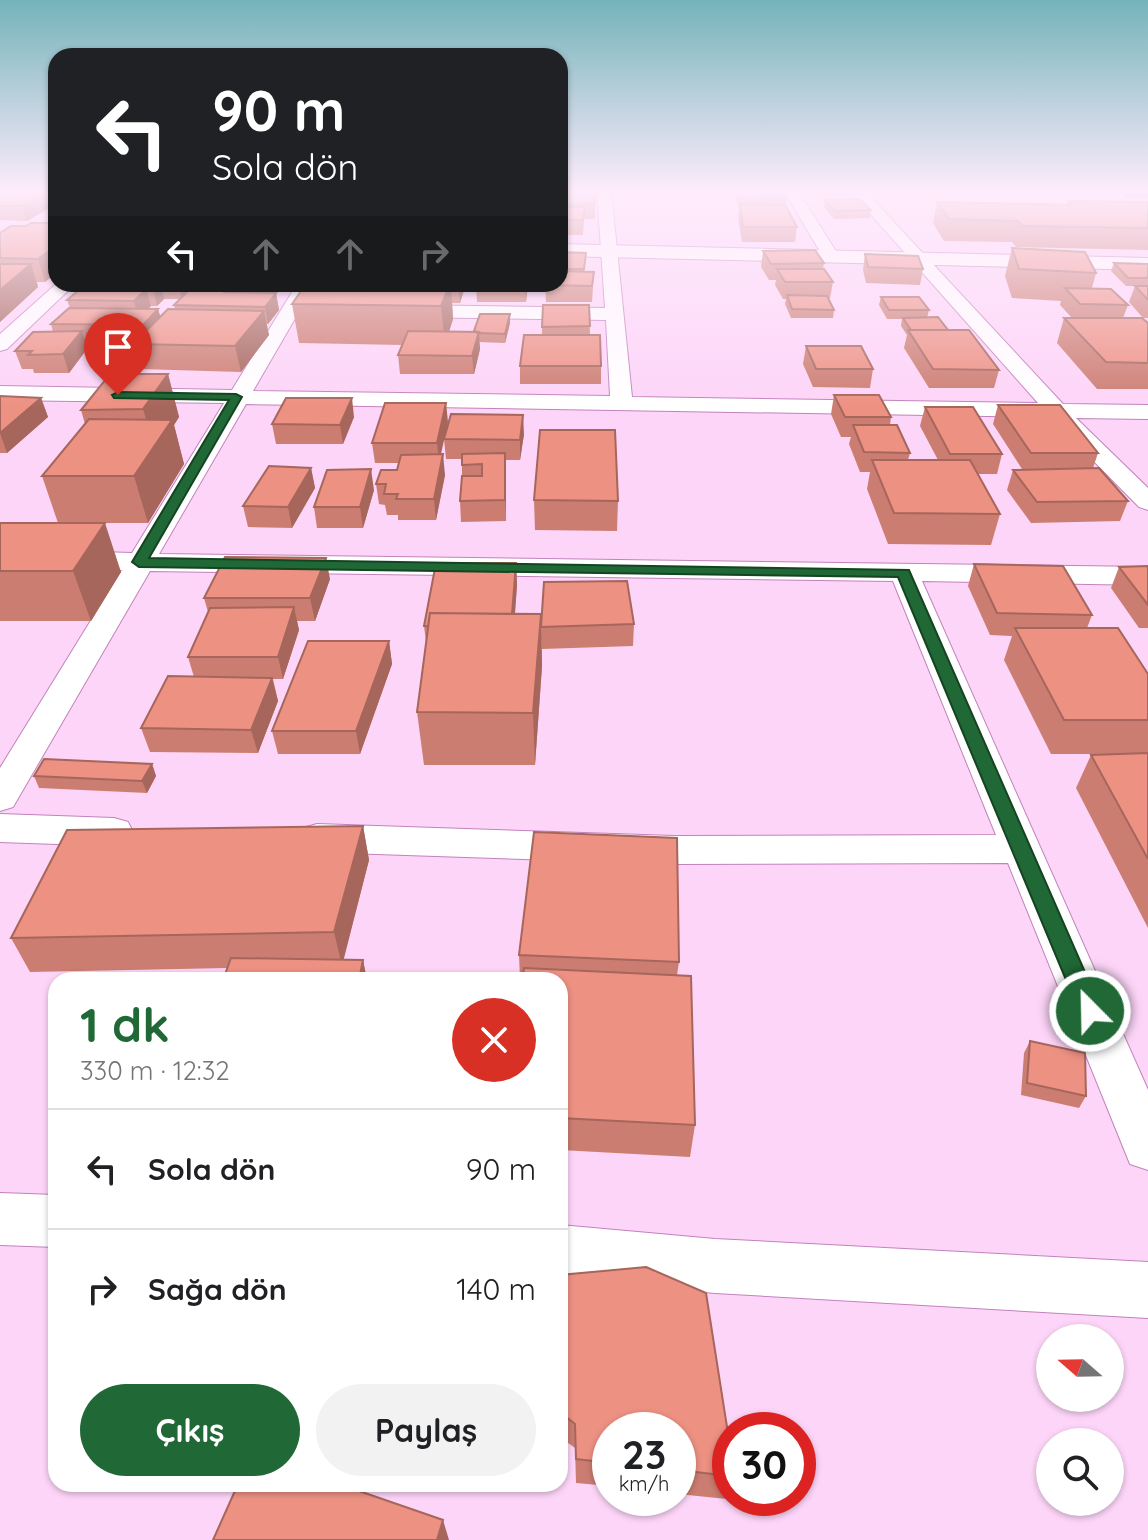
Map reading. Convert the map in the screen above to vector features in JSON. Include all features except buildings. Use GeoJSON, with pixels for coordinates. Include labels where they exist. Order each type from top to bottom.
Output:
{"type":"FeatureCollection","features":[{"type":"Feature","properties":{"kind":"street"},"geometry":{"type":"LineString","coordinates":[[612,263],[621,403]]}},
{"type":"Feature","properties":{"kind":"street"},"geometry":{"type":"LineString","coordinates":[[920,263],[1057,411],[1148,502]]}},
{"type":"Feature","properties":{"kind":"street"},"geometry":{"type":"LineString","coordinates":[[1110,263],[1148,264]]}},
{"type":"Feature","properties":{"kind":"street"},"geometry":{"type":"LineString","coordinates":[[0,345],[57,292]]}},
{"type":"Feature","properties":{"kind":"street"},"geometry":{"type":"LineString","coordinates":[[0,798],[236,397],[300,301]]}},
{"type":"Feature","properties":{"kind":"street"},"geometry":{"type":"LineString","coordinates":[[383,311],[615,314]]}},
{"type":"Feature","properties":{"kind":"street"},"geometry":{"type":"LineString","coordinates":[[0,393],[1148,412]]}},
{"type":"Feature","properties":{"kind":"street"},"geometry":{"type":"LineString","coordinates":[[0,557],[139,562],[1148,576]]}},
{"type":"Feature","properties":{"kind":"street"},"geometry":{"type":"LineString","coordinates":[[904,573],[1148,1147]]}},
{"type":"Feature","properties":{"kind":"street"},"geometry":{"type":"LineString","coordinates":[[0,828],[157,833]]}},
{"type":"Feature","properties":{"kind":"street"},"geometry":{"type":"LineString","coordinates":[[282,837],[674,850],[1021,849]]}},
{"type":"Feature","properties":{"kind":"street"},"geometry":{"type":"LineString","coordinates":[[0,1219],[48,1221]]}},
{"type":"Feature","properties":{"kind":"street"},"geometry":{"type":"LineString","coordinates":[[568,1253],[730,1267],[1148,1290]]}},
{"type":"Feature","properties":{"kind":"route"},"geometry":{"type":"LineString","coordinates":[[118,395],[236,397],[139,562],[904,573],[1090,1011]]}}]}
